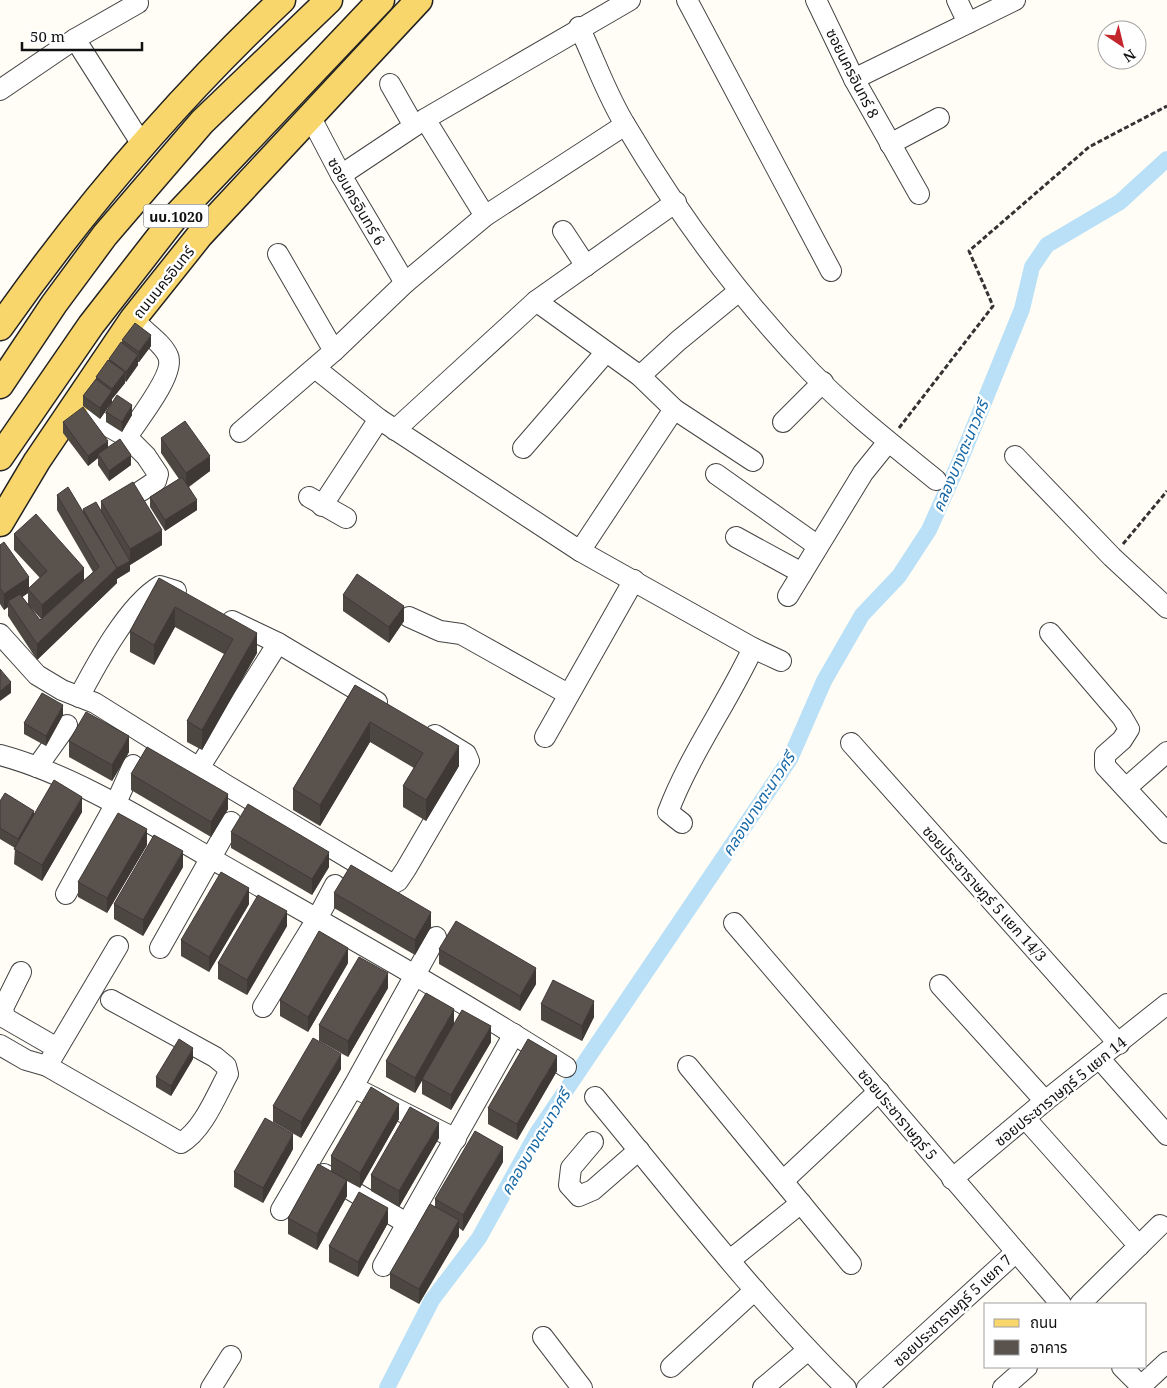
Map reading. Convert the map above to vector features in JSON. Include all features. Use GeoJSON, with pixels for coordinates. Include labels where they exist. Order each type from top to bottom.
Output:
{"type":"FeatureCollection","features":[{"type":"Feature","properties":{"kind":"main road"},"geometry":{"type":"LineString","coordinates":[[0,327],[47,262],[123,165],[250,29],[282,0]]}},
{"type":"Feature","properties":{"kind":"main road"},"geometry":{"type":"LineString","coordinates":[[279,48],[283,34],[311,0]]}},
{"type":"Feature","properties":{"kind":"main road","name":"นบ.1020"},"geometry":{"type":"LineString","coordinates":[[0,385],[54,304],[105,235],[202,122],[329,0]]}},
{"type":"Feature","properties":{"kind":"main road","name":"ถนนนครอินทร์"},"geometry":{"type":"LineString","coordinates":[[0,457],[91,325],[175,217],[381,0]]}},
{"type":"Feature","properties":{"kind":"main road"},"geometry":{"type":"LineString","coordinates":[[300,84],[320,78],[404,0]]}},
{"type":"Feature","properties":{"kind":"main road","name":"ถนนนครอินทร์"},"geometry":{"type":"LineString","coordinates":[[0,523],[37,461],[133,320],[200,235],[419,0]]}},
{"type":"Feature","properties":{"kind":"street"},"geometry":{"type":"LineString","coordinates":[[341,175],[419,122],[580,27],[630,0]]}},
{"type":"Feature","properties":{"kind":"street"},"geometry":{"type":"LineString","coordinates":[[687,0],[831,271]]}},
{"type":"Feature","properties":{"kind":"street"},"geometry":{"type":"LineString","coordinates":[[957,0],[968,23]]}},
{"type":"Feature","properties":{"kind":"street"},"geometry":{"type":"LineString","coordinates":[[854,79],[1016,0]]}},
{"type":"Feature","properties":{"kind":"street","name":"ซอยนครอินทร์ 8"},"geometry":{"type":"LineString","coordinates":[[820,2],[854,79],[919,194]]}},
{"type":"Feature","properties":{"kind":"street"},"geometry":{"type":"LineString","coordinates":[[0,90],[75,39],[138,3]]}},
{"type":"Feature","properties":{"kind":"street"},"geometry":{"type":"LineString","coordinates":[[580,27],[625,125],[676,202],[739,291],[823,382],[888,442],[936,480]]}},
{"type":"Feature","properties":{"kind":"street"},"geometry":{"type":"LineString","coordinates":[[75,39],[142,146]]}},
{"type":"Feature","properties":{"kind":"street"},"geometry":{"type":"LineString","coordinates":[[390,84],[486,216]]}},
{"type":"Feature","properties":{"kind":"street","name":"ซอยนครอินทร์ 6"},"geometry":{"type":"LineString","coordinates":[[311,118],[341,175],[405,283]]}},
{"type":"Feature","properties":{"kind":"street"},"geometry":{"type":"LineString","coordinates":[[890,144],[940,118]]}},
{"type":"Feature","properties":{"kind":"street"},"geometry":{"type":"LineString","coordinates":[[240,432],[334,351],[405,283],[486,216],[625,125]]}},
{"type":"Feature","properties":{"kind":"street"},"geometry":{"type":"LineString","coordinates":[[396,430],[536,301],[676,202]]}},
{"type":"Feature","properties":{"kind":"street"},"geometry":{"type":"LineString","coordinates":[[563,231],[586,266]]}},
{"type":"Feature","properties":{"kind":"street"},"geometry":{"type":"LineString","coordinates":[[278,254],[334,351]]}},
{"type":"Feature","properties":{"kind":"street"},"geometry":{"type":"LineString","coordinates":[[640,376],[678,341],[739,291]]}},
{"type":"Feature","properties":{"kind":"street"},"geometry":{"type":"LineString","coordinates":[[536,301],[640,376],[674,409],[753,461]]}},
{"type":"Feature","properties":{"kind":"street"},"geometry":{"type":"LineString","coordinates":[[127,437],[166,377],[170,364],[167,354],[133,320]]}},
{"type":"Feature","properties":{"kind":"street"},"geometry":{"type":"LineString","coordinates":[[523,448],[606,352]]}},
{"type":"Feature","properties":{"kind":"street"},"geometry":{"type":"LineString","coordinates":[[315,368],[379,419],[580,550],[753,648],[780,661]]}},
{"type":"Feature","properties":{"kind":"street"},"geometry":{"type":"LineString","coordinates":[[783,422],[823,382]]}},
{"type":"Feature","properties":{"kind":"street"},"geometry":{"type":"LineString","coordinates":[[76,404],[95,419],[127,437],[146,456],[158,474],[156,481],[141,491]]}},
{"type":"Feature","properties":{"kind":"street"},"geometry":{"type":"LineString","coordinates":[[580,550],[674,409]]}},
{"type":"Feature","properties":{"kind":"street"},"geometry":{"type":"LineString","coordinates":[[346,518],[316,501],[379,419]]}},
{"type":"Feature","properties":{"kind":"street"},"geometry":{"type":"LineString","coordinates":[[788,596],[863,473],[888,442]]}},
{"type":"Feature","properties":{"kind":"street"},"geometry":{"type":"LineString","coordinates":[[1015,456],[1112,557],[1167,608]]}},
{"type":"Feature","properties":{"kind":"street"},"geometry":{"type":"LineString","coordinates":[[716,474],[818,546]]}},
{"type":"Feature","properties":{"kind":"street"},"geometry":{"type":"LineString","coordinates":[[736,536],[802,573]]}},
{"type":"Feature","properties":{"kind":"street"},"geometry":{"type":"LineString","coordinates":[[545,737],[634,580]]}},
{"type":"Feature","properties":{"kind":"street"},"geometry":{"type":"LineString","coordinates":[[79,696],[101,655],[147,594],[160,586],[169,587],[193,601]]}},
{"type":"Feature","properties":{"kind":"street"},"geometry":{"type":"LineString","coordinates":[[218,614],[278,643],[395,712]]}},
{"type":"Feature","properties":{"kind":"street"},"geometry":{"type":"LineString","coordinates":[[408,616],[440,631],[461,634],[568,694]]}},
{"type":"Feature","properties":{"kind":"street"},"geometry":{"type":"LineString","coordinates":[[0,634],[37,675],[95,703],[392,884],[398,881],[406,869],[469,761],[466,754],[420,726]]}},
{"type":"Feature","properties":{"kind":"street"},"geometry":{"type":"LineString","coordinates":[[1050,634],[1122,717],[1129,729],[1122,740],[1105,755],[1103,761],[1105,766],[1167,832]]}},
{"type":"Feature","properties":{"kind":"street"},"geometry":{"type":"LineString","coordinates":[[199,768],[278,643]]}},
{"type":"Feature","properties":{"kind":"street"},"geometry":{"type":"LineString","coordinates":[[682,824],[668,812],[680,779],[732,692],[753,648]]}},
{"type":"Feature","properties":{"kind":"street"},"geometry":{"type":"LineString","coordinates":[[37,767],[67,725]]}},
{"type":"Feature","properties":{"kind":"street","name":"ซอยประชาราษฎร์ 5 แยก 14/3"},"geometry":{"type":"LineString","coordinates":[[851,743],[1119,1044]]}},
{"type":"Feature","properties":{"kind":"street"},"geometry":{"type":"LineString","coordinates":[[1126,788],[1167,752]]}},
{"type":"Feature","properties":{"kind":"street"},"geometry":{"type":"LineString","coordinates":[[0,755],[37,767],[115,805],[317,919],[514,1034],[566,1067]]}},
{"type":"Feature","properties":{"kind":"street"},"geometry":{"type":"LineString","coordinates":[[66,894],[115,805],[133,765]]}},
{"type":"Feature","properties":{"kind":"street"},"geometry":{"type":"LineString","coordinates":[[160,948],[212,859],[231,822]]}},
{"type":"Feature","properties":{"kind":"street"},"geometry":{"type":"LineString","coordinates":[[263,1007],[317,919],[335,885]]}},
{"type":"Feature","properties":{"kind":"street","name":"ซอยประชาราษฏร์ 5"},"geometry":{"type":"LineString","coordinates":[[734,923],[1060,1303]]}},
{"type":"Feature","properties":{"kind":"street"},"geometry":{"type":"LineString","coordinates":[[280,1210],[416,977],[436,937]]}},
{"type":"Feature","properties":{"kind":"street"},"geometry":{"type":"LineString","coordinates":[[47,1066],[118,946]]}},
{"type":"Feature","properties":{"kind":"street"},"geometry":{"type":"LineString","coordinates":[[21,972],[3,1008],[5,1018],[56,1048]]}},
{"type":"Feature","properties":{"kind":"street"},"geometry":{"type":"LineString","coordinates":[[940,985],[1044,1101]]}},
{"type":"Feature","properties":{"kind":"street"},"geometry":{"type":"LineString","coordinates":[[0,1045],[26,1060],[47,1066],[181,1143],[190,1138],[228,1074],[226,1066],[215,1057],[111,1000]]}},
{"type":"Feature","properties":{"kind":"street","name":"ซอยประชาราษฎร์ 5 แยก 14"},"geometry":{"type":"LineString","coordinates":[[952,1178],[1044,1101],[1119,1044],[1167,1004]]}},
{"type":"Feature","properties":{"kind":"street"},"geometry":{"type":"LineString","coordinates":[[383,1266],[514,1034]]}},
{"type":"Feature","properties":{"kind":"street"},"geometry":{"type":"LineString","coordinates":[[1099,1058],[1167,1135]]}},
{"type":"Feature","properties":{"kind":"street"},"geometry":{"type":"LineString","coordinates":[[688,1066],[851,1264]]}},
{"type":"Feature","properties":{"kind":"street"},"geometry":{"type":"LineString","coordinates":[[353,1087],[456,1139]]}},
{"type":"Feature","properties":{"kind":"street"},"geometry":{"type":"LineString","coordinates":[[783,1181],[879,1091]]}},
{"type":"Feature","properties":{"kind":"street"},"geometry":{"type":"LineString","coordinates":[[595,1097],[755,1290],[808,1350],[846,1388]]}},
{"type":"Feature","properties":{"kind":"street"},"geometry":{"type":"LineString","coordinates":[[1025,1118],[1139,1246]]}},
{"type":"Feature","properties":{"kind":"street"},"geometry":{"type":"LineString","coordinates":[[593,1142],[571,1168],[569,1185],[579,1196],[593,1190],[639,1150]]}},
{"type":"Feature","properties":{"kind":"street"},"geometry":{"type":"LineString","coordinates":[[308,1165],[408,1224]]}},
{"type":"Feature","properties":{"kind":"street"},"geometry":{"type":"LineString","coordinates":[[730,1260],[801,1203]]}},
{"type":"Feature","properties":{"kind":"street"},"geometry":{"type":"LineString","coordinates":[[1081,1303],[1160,1225]]}},
{"type":"Feature","properties":{"kind":"street","name":"ซอยประชาราษฎร์ 5 แยก 7"},"geometry":{"type":"LineString","coordinates":[[867,1388],[1016,1252]]}},
{"type":"Feature","properties":{"kind":"street"},"geometry":{"type":"LineString","coordinates":[[671,1367],[755,1290]]}},
{"type":"Feature","properties":{"kind":"street"},"geometry":{"type":"LineString","coordinates":[[543,1337],[582,1388]]}},
{"type":"Feature","properties":{"kind":"street"},"geometry":{"type":"LineString","coordinates":[[763,1388],[808,1350]]}},
{"type":"Feature","properties":{"kind":"street"},"geometry":{"type":"LineString","coordinates":[[211,1388],[231,1356]]}},
{"type":"Feature","properties":{"kind":"street"},"geometry":{"type":"LineString","coordinates":[[1123,1368],[1142,1387],[1167,1362]]}},
{"type":"Feature","properties":{"kind":"street"},"geometry":{"type":"LineString","coordinates":[[1003,1388],[1026,1368]]}},
{"type":"Feature","properties":{"kind":"path"},"geometry":{"type":"LineString","coordinates":[[888,442],[993,306],[969,251],[1089,147],[1167,106]]}},
{"type":"Feature","properties":{"kind":"path"},"geometry":{"type":"LineString","coordinates":[[1112,557],[1167,491]]}},
{"type":"Feature","properties":{"kind":"building"},"geometry":{"type":"Polygon","coordinates":[[[135,323],[151,335],[139,352],[122,340],[135,323]]]}},
{"type":"Feature","properties":{"kind":"building"},"geometry":{"type":"Polygon","coordinates":[[[121,342],[138,355],[126,372],[109,359],[121,342]]]}},
{"type":"Feature","properties":{"kind":"building"},"geometry":{"type":"Polygon","coordinates":[[[108,360],[125,372],[112,389],[96,377],[108,360]]]}},
{"type":"Feature","properties":{"kind":"building"},"geometry":{"type":"Polygon","coordinates":[[[96,379],[112,391],[100,408],[83,396],[96,379]]]}},
{"type":"Feature","properties":{"kind":"building"},"geometry":{"type":"Polygon","coordinates":[[[117,395],[132,405],[122,422],[106,412],[117,395]]]}},
{"type":"Feature","properties":{"kind":"building"},"geometry":{"type":"Polygon","coordinates":[[[83,407],[108,441],[88,456],[63,422],[83,407]]]}},
{"type":"Feature","properties":{"kind":"building"},"geometry":{"type":"Polygon","coordinates":[[[185,421],[210,456],[186,473],[161,438],[185,421]]]}},
{"type":"Feature","properties":{"kind":"building"},"geometry":{"type":"Polygon","coordinates":[[[120,439],[131,455],[109,471],[98,454],[120,439]]]}},
{"type":"Feature","properties":{"kind":"building"},"geometry":{"type":"Polygon","coordinates":[[[182,477],[197,500],[165,520],[150,497],[182,477]]]}},
{"type":"Feature","properties":{"kind":"building"},"geometry":{"type":"Polygon","coordinates":[[[133,482],[162,530],[130,549],[101,501],[133,482]]]}},
{"type":"Feature","properties":{"kind":"building"},"geometry":{"type":"Polygon","coordinates":[[[68,487],[117,568],[37,644],[8,601],[20,594],[40,620],[99,567],[57,495],[68,487]]]}},
{"type":"Feature","properties":{"kind":"building"},"geometry":{"type":"Polygon","coordinates":[[[96,502],[130,561],[117,568],[83,509],[96,502]]]}},
{"type":"Feature","properties":{"kind":"building"},"geometry":{"type":"Polygon","coordinates":[[[36,514],[84,568],[42,605],[28,589],[47,571],[14,534],[36,514]]]}},
{"type":"Feature","properties":{"kind":"building"},"geometry":{"type":"Polygon","coordinates":[[[4,542],[29,577],[4,594],[0,588],[0,545],[4,542]]]}},
{"type":"Feature","properties":{"kind":"building"},"geometry":{"type":"Polygon","coordinates":[[[357,574],[404,606],[389,627],[343,595],[357,574]]]}},
{"type":"Feature","properties":{"kind":"building"},"geometry":{"type":"Polygon","coordinates":[[[159,578],[257,633],[202,730],[187,721],[233,639],[175,607],[154,645],[130,631],[159,578]]]}},
{"type":"Feature","properties":{"kind":"building"},"geometry":{"type":"Polygon","coordinates":[[[0,669],[11,682],[0,691],[0,669]]]}},
{"type":"Feature","properties":{"kind":"building"},"geometry":{"type":"Polygon","coordinates":[[[355,685],[459,746],[426,800],[403,786],[423,753],[370,722],[320,805],[293,789],[355,685]]]}},
{"type":"Feature","properties":{"kind":"building"},"geometry":{"type":"Polygon","coordinates":[[[42,693],[63,705],[46,736],[24,723],[42,693]]]}},
{"type":"Feature","properties":{"kind":"building"},"geometry":{"type":"Polygon","coordinates":[[[86,712],[129,736],[112,765],[69,741],[86,712]]]}},
{"type":"Feature","properties":{"kind":"building"},"geometry":{"type":"Polygon","coordinates":[[[147,747],[228,794],[211,822],[131,774],[147,747]]]}},
{"type":"Feature","properties":{"kind":"building"},"geometry":{"type":"Polygon","coordinates":[[[54,780],[82,797],[42,865],[14,849],[54,780]]]}},
{"type":"Feature","properties":{"kind":"building"},"geometry":{"type":"Polygon","coordinates":[[[5,793],[34,811],[18,839],[0,828],[0,801],[5,793]]]}},
{"type":"Feature","properties":{"kind":"building"},"geometry":{"type":"Polygon","coordinates":[[[248,804],[329,852],[312,879],[231,832],[248,804]]]}},
{"type":"Feature","properties":{"kind":"building"},"geometry":{"type":"Polygon","coordinates":[[[118,813],[147,829],[107,898],[78,882],[118,813]]]}},
{"type":"Feature","properties":{"kind":"building"},"geometry":{"type":"Polygon","coordinates":[[[154,835],[183,851],[143,920],[114,904],[154,835]]]}},
{"type":"Feature","properties":{"kind":"building"},"geometry":{"type":"Polygon","coordinates":[[[351,865],[431,912],[415,940],[334,893],[351,865]]]}},
{"type":"Feature","properties":{"kind":"building"},"geometry":{"type":"Polygon","coordinates":[[[221,872],[249,888],[209,957],[181,940],[221,872]]]}},
{"type":"Feature","properties":{"kind":"building"},"geometry":{"type":"Polygon","coordinates":[[[258,895],[287,911],[247,980],[218,963],[258,895]]]}},
{"type":"Feature","properties":{"kind":"building"},"geometry":{"type":"Polygon","coordinates":[[[456,921],[536,968],[520,996],[439,949],[456,921]]]}},
{"type":"Feature","properties":{"kind":"building"},"geometry":{"type":"Polygon","coordinates":[[[319,931],[348,948],[308,1017],[280,1000],[319,931]]]}},
{"type":"Feature","properties":{"kind":"building"},"geometry":{"type":"Polygon","coordinates":[[[359,957],[388,973],[348,1041],[319,1025],[359,957]]]}},
{"type":"Feature","properties":{"kind":"building"},"geometry":{"type":"Polygon","coordinates":[[[553,980],[594,1001],[582,1026],[541,1004],[553,980]]]}},
{"type":"Feature","properties":{"kind":"building"},"geometry":{"type":"Polygon","coordinates":[[[426,993],[454,1009],[415,1078],[386,1061],[426,993]]]}},
{"type":"Feature","properties":{"kind":"building"},"geometry":{"type":"Polygon","coordinates":[[[462,1010],[491,1026],[451,1095],[422,1079],[462,1010]]]}},
{"type":"Feature","properties":{"kind":"building"},"geometry":{"type":"Polygon","coordinates":[[[313,1038],[341,1054],[301,1122],[273,1106],[313,1038]]]}},
{"type":"Feature","properties":{"kind":"building"},"geometry":{"type":"Polygon","coordinates":[[[179,1039],[193,1048],[171,1086],[156,1077],[179,1039]]]}},
{"type":"Feature","properties":{"kind":"building"},"geometry":{"type":"Polygon","coordinates":[[[528,1039],[557,1056],[517,1124],[488,1108],[528,1039]]]}},
{"type":"Feature","properties":{"kind":"building"},"geometry":{"type":"Polygon","coordinates":[[[371,1087],[399,1104],[360,1173],[331,1156],[371,1087]]]}},
{"type":"Feature","properties":{"kind":"building"},"geometry":{"type":"Polygon","coordinates":[[[410,1107],[439,1123],[399,1191],[371,1175],[410,1107]]]}},
{"type":"Feature","properties":{"kind":"building"},"geometry":{"type":"Polygon","coordinates":[[[265,1118],[293,1134],[263,1188],[234,1172],[265,1118]]]}},
{"type":"Feature","properties":{"kind":"building"},"geometry":{"type":"Polygon","coordinates":[[[475,1131],[503,1147],[463,1215],[435,1199],[475,1131]]]}},
{"type":"Feature","properties":{"kind":"building"},"geometry":{"type":"Polygon","coordinates":[[[318,1164],[347,1180],[317,1234],[288,1218],[318,1164]]]}},
{"type":"Feature","properties":{"kind":"building"},"geometry":{"type":"Polygon","coordinates":[[[359,1192],[388,1208],[358,1262],[329,1246],[359,1192]]]}},
{"type":"Feature","properties":{"kind":"building"},"geometry":{"type":"Polygon","coordinates":[[[430,1204],[459,1220],[419,1289],[390,1273],[430,1204]]]}},
{"type":"Feature","properties":{"kind":"waterway","name":"คลองบางตะนาวศรี"},"geometry":{"type":"LineString","coordinates":[[387,1388],[432,1300],[479,1238],[537,1133],[790,759],[824,681],[862,615],[899,576],[929,530],[962,456],[1022,309],[1032,267],[1047,245],[1120,202],[1167,159]]}}]}
